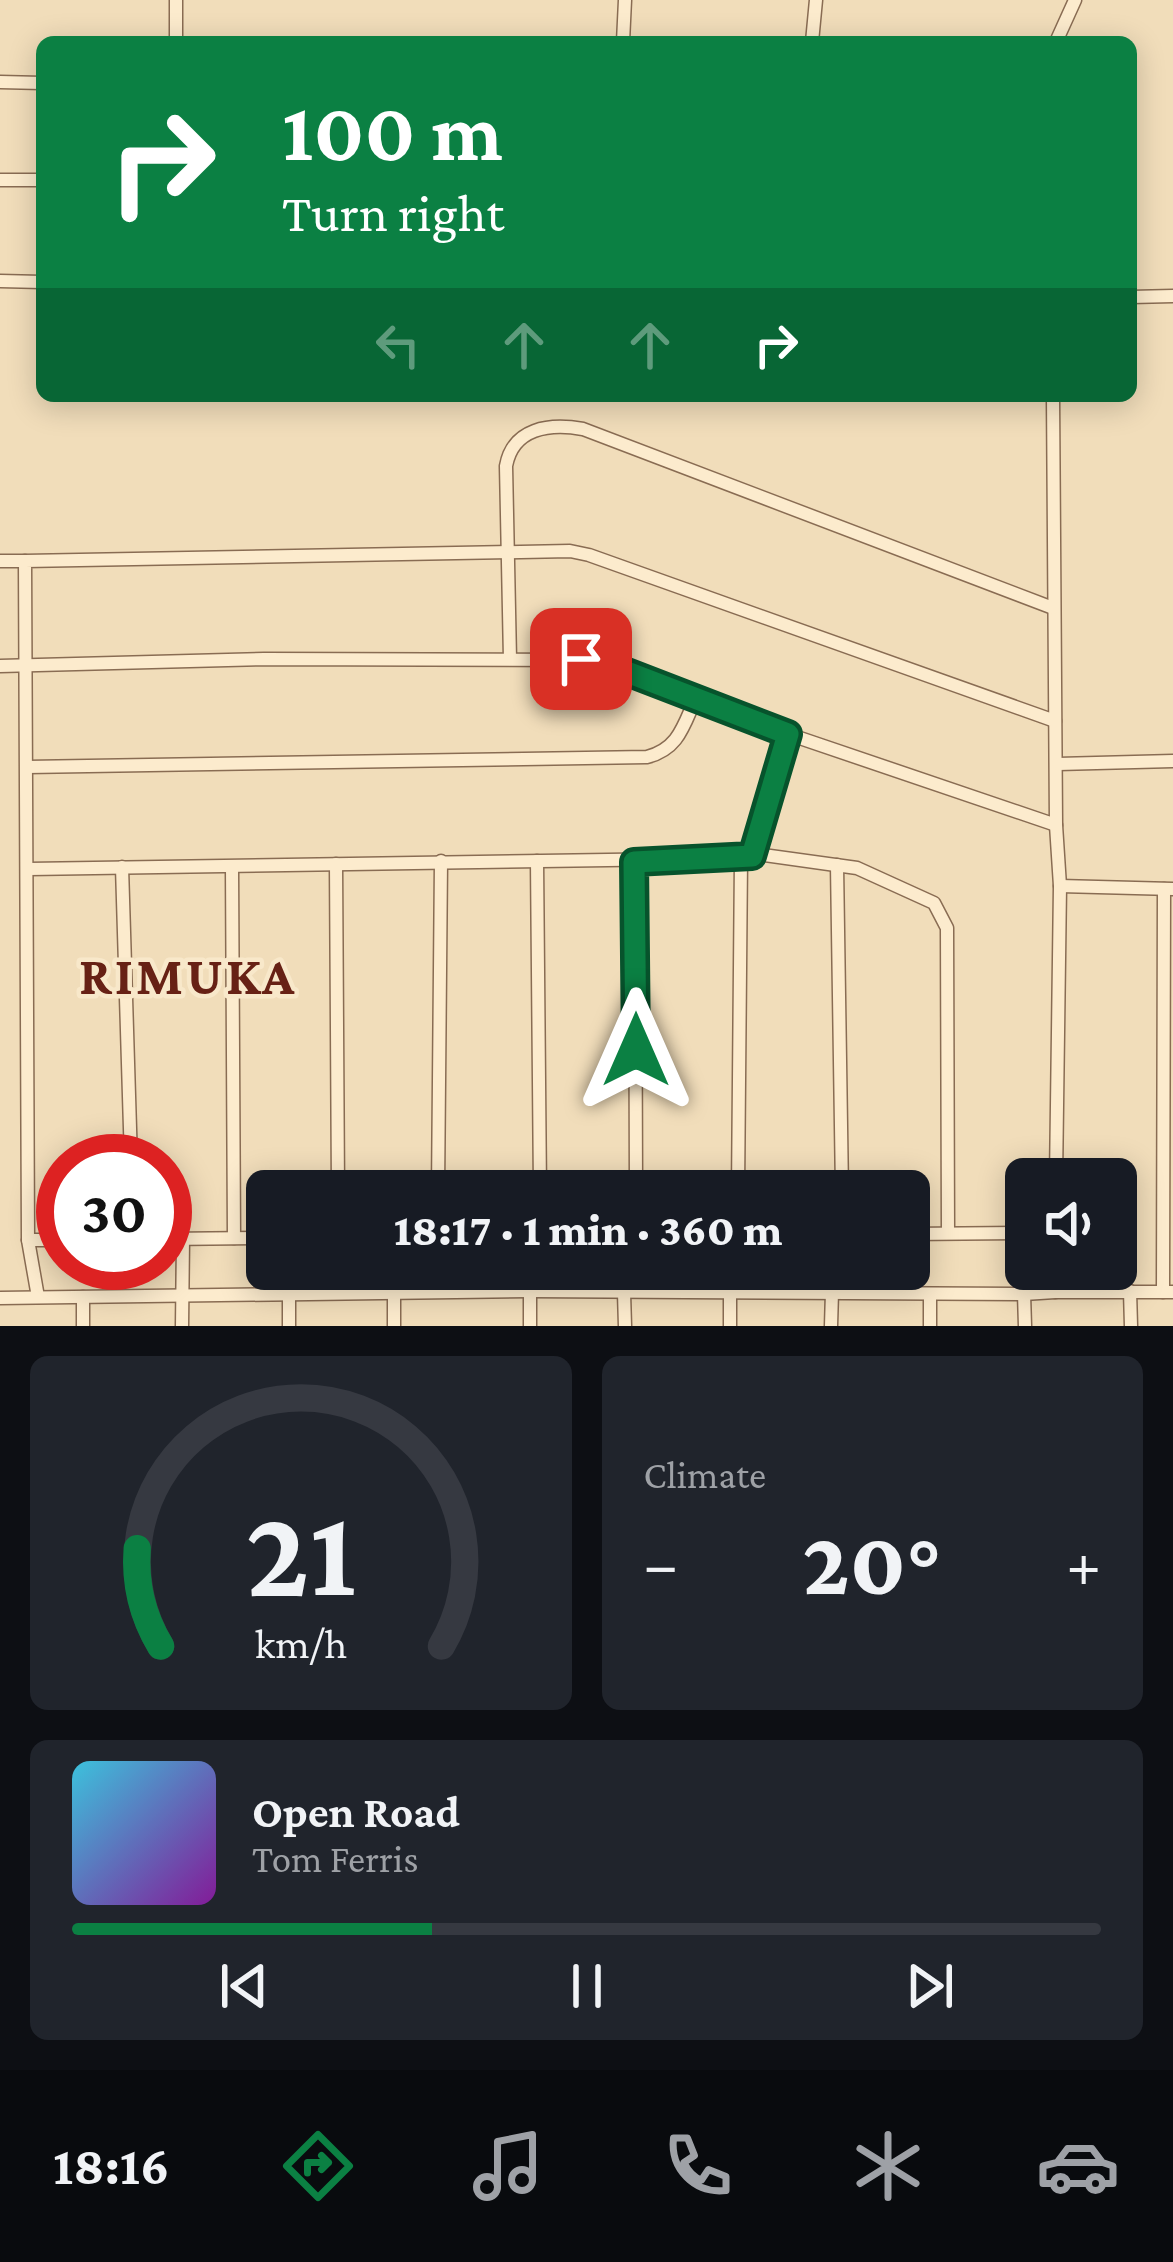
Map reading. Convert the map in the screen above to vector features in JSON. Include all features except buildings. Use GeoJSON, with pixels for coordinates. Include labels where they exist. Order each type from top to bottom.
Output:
{"type":"FeatureCollection","features":[{"type":"Feature","properties":{"kind":"street"},"geometry":{"type":"LineString","coordinates":[[176,0],[176,36]]}},
{"type":"Feature","properties":{"kind":"street"},"geometry":{"type":"LineString","coordinates":[[622,36],[625,0]]}},
{"type":"Feature","properties":{"kind":"street"},"geometry":{"type":"LineString","coordinates":[[813,36],[816,0]]}},
{"type":"Feature","properties":{"kind":"street"},"geometry":{"type":"LineString","coordinates":[[1059,36],[1075,0]]}},
{"type":"Feature","properties":{"kind":"street"},"geometry":{"type":"LineString","coordinates":[[0,82],[36,83]]}},
{"type":"Feature","properties":{"kind":"street"},"geometry":{"type":"LineString","coordinates":[[0,180],[36,181]]}},
{"type":"Feature","properties":{"kind":"street"},"geometry":{"type":"LineString","coordinates":[[0,281],[36,282]]}},
{"type":"Feature","properties":{"kind":"street"},"geometry":{"type":"LineString","coordinates":[[1137,297],[1173,296]]}},
{"type":"Feature","properties":{"kind":"street"},"geometry":{"type":"LineString","coordinates":[[1053,402],[1054,722],[1060,886],[1056,1158]]}},
{"type":"Feature","properties":{"kind":"street"},"geometry":{"type":"LineString","coordinates":[[510,658],[506,466],[510,448],[522,436],[563,426],[583,429],[1053,608]]}},
{"type":"Feature","properties":{"kind":"street"},"geometry":{"type":"LineString","coordinates":[[0,561],[589,554],[1054,722]]}},
{"type":"Feature","properties":{"kind":"street"},"geometry":{"type":"LineString","coordinates":[[25,561],[28,1240],[38,1298]]}},
{"type":"Feature","properties":{"kind":"street"},"geometry":{"type":"LineString","coordinates":[[0,666],[264,659],[601,662],[788,734],[1056,825]]}},
{"type":"Feature","properties":{"kind":"street"},"geometry":{"type":"LineString","coordinates":[[27,766],[647,758],[677,740],[694,700]]}},
{"type":"Feature","properties":{"kind":"street"},"geometry":{"type":"LineString","coordinates":[[739,1170],[747,857],[788,734]]}},
{"type":"Feature","properties":{"kind":"street"},"geometry":{"type":"LineString","coordinates":[[1058,764],[1173,761]]}},
{"type":"Feature","properties":{"kind":"street"},"geometry":{"type":"LineString","coordinates":[[29,869],[747,857],[857,868],[934,903],[947,928],[947,1233]]}},
{"type":"Feature","properties":{"kind":"street"},"geometry":{"type":"LineString","coordinates":[[537,861],[540,1170]]}},
{"type":"Feature","properties":{"kind":"street"},"geometry":{"type":"LineString","coordinates":[[438,1170],[441,862]]}},
{"type":"Feature","properties":{"kind":"street"},"geometry":{"type":"LineString","coordinates":[[634,862],[636,1170]]}},
{"type":"Feature","properties":{"kind":"street"},"geometry":{"type":"LineString","coordinates":[[336,864],[338,1170]]}},
{"type":"Feature","properties":{"kind":"street"},"geometry":{"type":"LineString","coordinates":[[837,865],[842,1170]]}},
{"type":"Feature","properties":{"kind":"street"},"geometry":{"type":"LineString","coordinates":[[122,867],[130,1134]]}},
{"type":"Feature","properties":{"kind":"street"},"geometry":{"type":"LineString","coordinates":[[232,867],[234,1238]]}},
{"type":"Feature","properties":{"kind":"street"},"geometry":{"type":"LineString","coordinates":[[0,1298],[1168,1292],[1169,889],[1060,886]]}},
{"type":"Feature","properties":{"kind":"street"},"geometry":{"type":"LineString","coordinates":[[930,1233],[1005,1233]]}},
{"type":"Feature","properties":{"kind":"street"},"geometry":{"type":"LineString","coordinates":[[192,1239],[246,1238]]}},
{"type":"Feature","properties":{"kind":"street"},"geometry":{"type":"LineString","coordinates":[[28,1240],[36,1240]]}},
{"type":"Feature","properties":{"kind":"street"},"geometry":{"type":"LineString","coordinates":[[182,1290],[182,1326]]}},
{"type":"Feature","properties":{"kind":"street"},"geometry":{"type":"LineString","coordinates":[[1130,1291],[1131,1326]]}},
{"type":"Feature","properties":{"kind":"street"},"geometry":{"type":"LineString","coordinates":[[530,1292],[530,1326]]}},
{"type":"Feature","properties":{"kind":"street"},"geometry":{"type":"LineString","coordinates":[[730,1292],[730,1326]]}},
{"type":"Feature","properties":{"kind":"street"},"geometry":{"type":"LineString","coordinates":[[831,1326],[832,1292]]}},
{"type":"Feature","properties":{"kind":"street"},"geometry":{"type":"LineString","coordinates":[[624,1293],[625,1326]]}},
{"type":"Feature","properties":{"kind":"street"},"geometry":{"type":"LineString","coordinates":[[930,1294],[930,1326]]}},
{"type":"Feature","properties":{"kind":"street"},"geometry":{"type":"LineString","coordinates":[[1024,1294],[1025,1326]]}},
{"type":"Feature","properties":{"kind":"street"},"geometry":{"type":"LineString","coordinates":[[394,1295],[394,1326]]}},
{"type":"Feature","properties":{"kind":"street"},"geometry":{"type":"LineString","coordinates":[[289,1296],[289,1326]]}},
{"type":"Feature","properties":{"kind":"street"},"geometry":{"type":"LineString","coordinates":[[82,1297],[83,1326]]}},
{"type":"Feature","properties":{"kind":"district","name":"RIMUKA"},"geometry":{"type":"Point","coordinates":[188,975]}},
{"type":"Feature","properties":{"kind":"route"},"geometry":{"type":"LineString","coordinates":[[581,659],[601,662],[788,734],[752,856],[634,862],[636,1050]]}}]}
